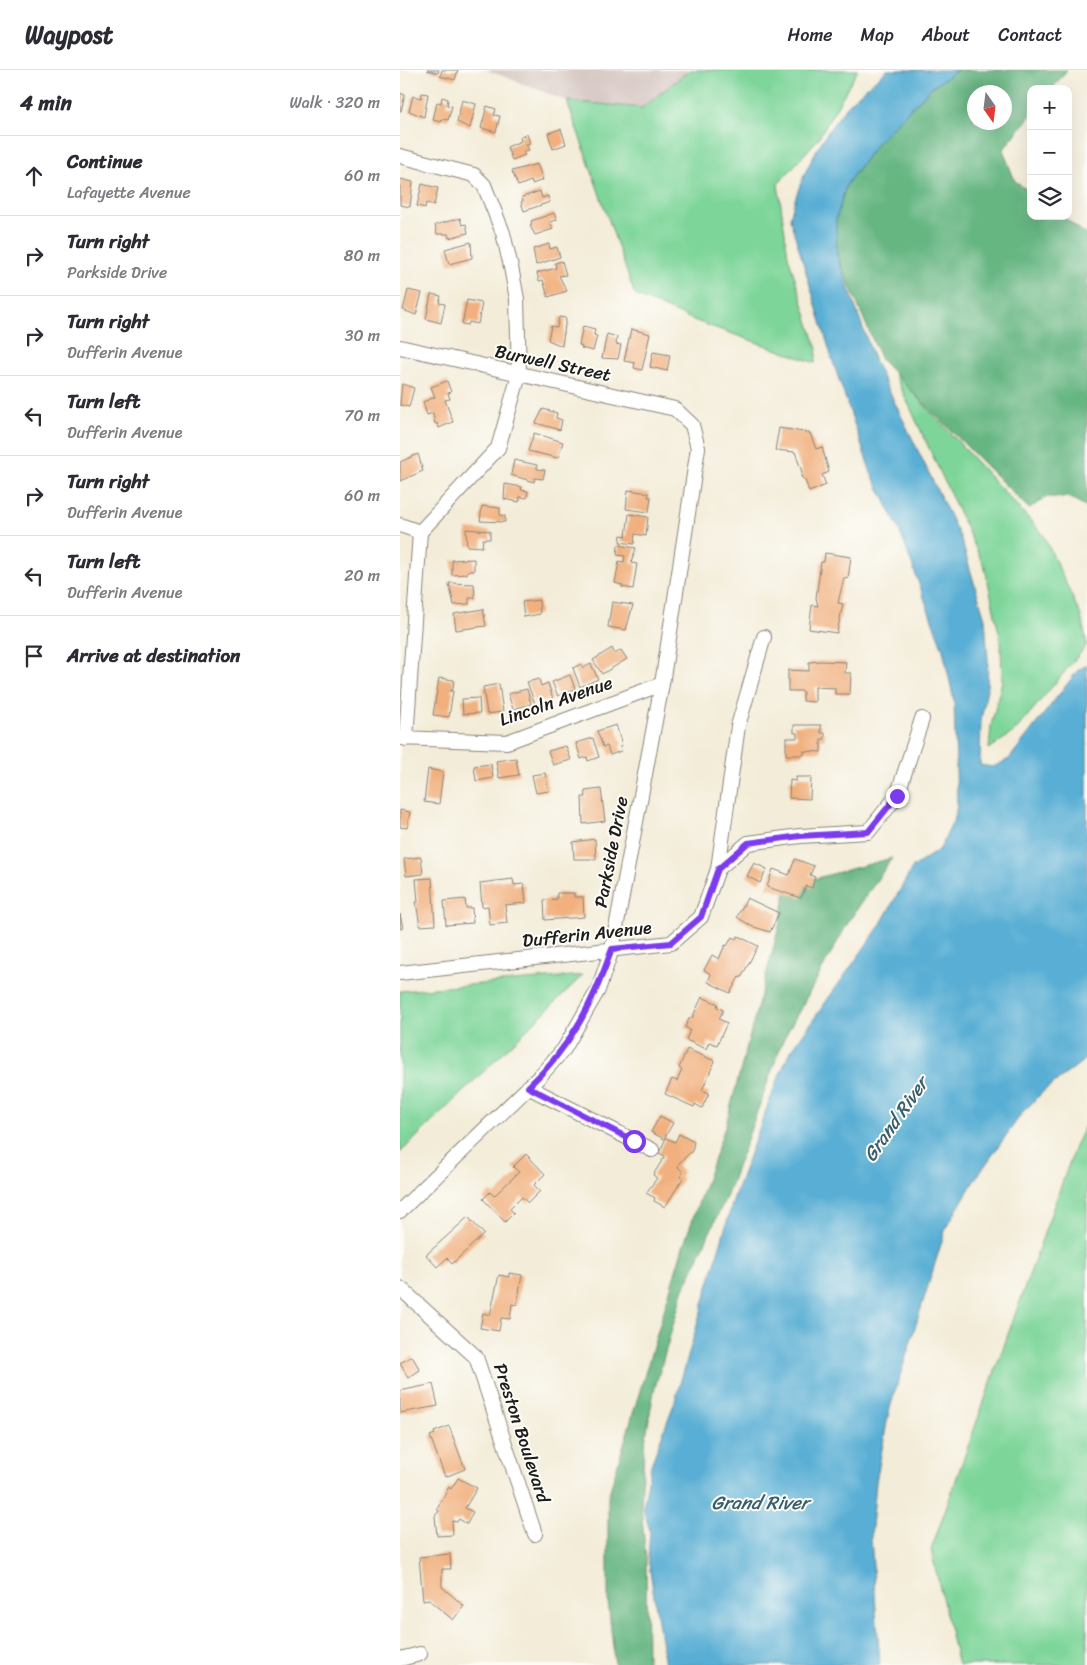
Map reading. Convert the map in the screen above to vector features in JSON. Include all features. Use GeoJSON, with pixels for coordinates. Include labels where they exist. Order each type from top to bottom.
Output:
{"type":"FeatureCollection","features":[{"type":"Feature","properties":{"kind":"street"},"geometry":{"type":"LineString","coordinates":[[400,156],[474,175],[484,185],[503,233],[517,299],[519,375],[498,448],[420,532],[403,739]]}},
{"type":"Feature","properties":{"kind":"street","name":"Burwell Street"},"geometry":{"type":"LineString","coordinates":[[400,347],[674,409],[692,425]]}},
{"type":"Feature","properties":{"kind":"street","name":"Parkside Drive"},"geometry":{"type":"LineString","coordinates":[[400,1211],[528,1087],[564,1049],[598,990],[612,949],[662,684],[698,448],[692,425]]}},
{"type":"Feature","properties":{"kind":"street"},"geometry":{"type":"LineString","coordinates":[[400,525],[420,532]]}},
{"type":"Feature","properties":{"kind":"street"},"geometry":{"type":"LineString","coordinates":[[718,869],[738,726],[764,637]]}},
{"type":"Feature","properties":{"kind":"street","name":"Lincoln Avenue"},"geometry":{"type":"LineString","coordinates":[[403,739],[507,742],[662,684]]}},
{"type":"Feature","properties":{"kind":"street","name":"Dufferin Avenue"},"geometry":{"type":"LineString","coordinates":[[400,973],[671,943],[701,917],[718,869],[748,843],[800,836],[868,832],[897,796],[922,719]]}},
{"type":"Feature","properties":{"kind":"street"},"geometry":{"type":"LineString","coordinates":[[528,1087],[652,1150]]}},
{"type":"Feature","properties":{"kind":"street","name":"Preston Boulevard"},"geometry":{"type":"LineString","coordinates":[[400,1288],[476,1357],[535,1534]]}},
{"type":"Feature","properties":{"kind":"street"},"geometry":{"type":"LineString","coordinates":[[400,1659],[420,1654]]}},
{"type":"Feature","properties":{"kind":"shaded area"},"geometry":{"type":"Polygon","coordinates":[[[487,70],[690,70],[642,108],[567,101],[487,70]]]}},
{"type":"Feature","properties":{"kind":"green space"},"geometry":{"type":"Polygon","coordinates":[[[690,70],[858,70],[818,139],[778,184],[788,256],[817,349],[815,363],[696,321],[635,295],[567,101],[642,108],[690,70]]]}},
{"type":"Feature","properties":{"kind":"green space"},"geometry":{"type":"Polygon","coordinates":[[[958,70],[1067,70],[1055,85],[1027,85],[1027,120],[1003,150],[1015,181],[1027,190],[1027,220],[1067,220],[1087,235],[1087,507],[1069,497],[1046,497],[1029,509],[881,360],[837,255],[836,220],[846,185],[878,142],[932,87],[958,70]]]}},
{"type":"Feature","properties":{"kind":"green space"},"geometry":{"type":"Polygon","coordinates":[[[893,371],[1043,534],[1081,616],[1087,645],[1015,731],[989,749],[991,726],[1002,681],[1001,642],[985,568],[893,371]]]}},
{"type":"Feature","properties":{"kind":"green space"},"geometry":{"type":"Polygon","coordinates":[[[892,858],[849,921],[783,1040],[727,1195],[683,1291],[654,1391],[644,1447],[641,1506],[646,1560],[647,1665],[615,1665],[608,1602],[608,1497],[683,1247],[726,1124],[780,923],[787,886],[892,858]]]}},
{"type":"Feature","properties":{"kind":"green space"},"geometry":{"type":"Polygon","coordinates":[[[583,975],[400,1153],[400,991],[583,975]]]}},
{"type":"Feature","properties":{"kind":"green space"},"geometry":{"type":"Polygon","coordinates":[[[1087,1121],[1087,1665],[958,1665],[931,1550],[1076,1144],[1087,1121]]]}},
{"type":"Feature","properties":{"kind":"water","name":"Grand River"},"geometry":{"type":"Polygon","coordinates":[[[887,70],[958,70],[932,87],[878,142],[846,185],[836,220],[837,255],[875,362],[961,539],[985,619],[988,660],[987,689],[981,720],[980,765],[993,767],[1009,759],[1078,670],[1087,665],[1087,1058],[1045,1090],[1022,1113],[974,1181],[946,1228],[889,1411],[876,1482],[871,1538],[880,1665],[665,1665],[648,1558],[650,1531],[643,1508],[651,1465],[675,1401],[735,1194],[778,1078],[791,1051],[879,927],[913,867],[940,849],[955,817],[957,804],[954,701],[943,650],[899,529],[871,473],[833,362],[790,219],[804,176],[826,135],[859,94],[887,70]]]}},
{"type":"Feature","properties":{"kind":"building"},"geometry":{"type":"Polygon","coordinates":[[[427,70],[439,70],[438,73],[427,70]]]}},
{"type":"Feature","properties":{"kind":"building"},"geometry":{"type":"Polygon","coordinates":[[[442,70],[458,70],[455,80],[440,76],[442,70]]]}},
{"type":"Feature","properties":{"kind":"building"},"geometry":{"type":"Polygon","coordinates":[[[400,93],[405,95],[401,111],[400,111],[400,93]]]}},
{"type":"Feature","properties":{"kind":"building"},"geometry":{"type":"Polygon","coordinates":[[[422,93],[428,94],[424,117],[409,111],[413,96],[421,98],[422,93]]]}},
{"type":"Feature","properties":{"kind":"building"},"geometry":{"type":"Polygon","coordinates":[[[442,97],[448,99],[447,105],[452,106],[448,120],[442,119],[441,122],[433,120],[437,102],[441,103],[442,97]]]}},
{"type":"Feature","properties":{"kind":"building"},"geometry":{"type":"Polygon","coordinates":[[[462,100],[476,104],[470,128],[457,122],[462,100]]]}},
{"type":"Feature","properties":{"kind":"building"},"geometry":{"type":"Polygon","coordinates":[[[487,106],[496,109],[494,115],[500,116],[496,132],[481,128],[487,106]]]}},
{"type":"Feature","properties":{"kind":"building"},"geometry":{"type":"Polygon","coordinates":[[[561,129],[566,144],[553,149],[548,133],[561,129]]]}},
{"type":"Feature","properties":{"kind":"building"},"geometry":{"type":"Polygon","coordinates":[[[527,134],[530,143],[526,144],[529,150],[523,152],[525,155],[512,160],[507,147],[521,141],[520,137],[527,134]]]}},
{"type":"Feature","properties":{"kind":"building"},"geometry":{"type":"Polygon","coordinates":[[[537,164],[543,180],[532,184],[531,181],[518,186],[512,171],[537,164]]]}},
{"type":"Feature","properties":{"kind":"building"},"geometry":{"type":"Polygon","coordinates":[[[400,179],[413,182],[410,207],[400,205],[400,179]]]}},
{"type":"Feature","properties":{"kind":"building"},"geometry":{"type":"Polygon","coordinates":[[[422,184],[438,188],[434,205],[426,203],[425,208],[417,206],[422,184]]]}},
{"type":"Feature","properties":{"kind":"building"},"geometry":{"type":"Polygon","coordinates":[[[540,191],[542,198],[548,196],[550,202],[524,211],[521,202],[523,201],[522,197],[540,191]]]}},
{"type":"Feature","properties":{"kind":"building"},"geometry":{"type":"Polygon","coordinates":[[[554,213],[557,220],[550,222],[553,229],[535,235],[530,226],[532,225],[531,221],[554,213]]]}},
{"type":"Feature","properties":{"kind":"building"},"geometry":{"type":"Polygon","coordinates":[[[460,218],[462,225],[466,224],[468,233],[449,238],[448,234],[437,234],[435,225],[460,218]]]}},
{"type":"Feature","properties":{"kind":"building"},"geometry":{"type":"Polygon","coordinates":[[[471,242],[472,258],[449,264],[445,249],[471,242]]]}},
{"type":"Feature","properties":{"kind":"building"},"geometry":{"type":"Polygon","coordinates":[[[549,244],[550,249],[557,247],[560,257],[536,265],[533,249],[549,244]]]}},
{"type":"Feature","properties":{"kind":"building"},"geometry":{"type":"Polygon","coordinates":[[[562,261],[566,275],[559,276],[567,291],[548,297],[543,280],[539,281],[537,273],[556,268],[555,263],[562,261]]]}},
{"type":"Feature","properties":{"kind":"building"},"geometry":{"type":"Polygon","coordinates":[[[408,290],[422,293],[416,315],[403,310],[408,290]]]}},
{"type":"Feature","properties":{"kind":"building"},"geometry":{"type":"Polygon","coordinates":[[[431,294],[441,296],[439,303],[445,304],[441,323],[426,319],[431,294]]]}},
{"type":"Feature","properties":{"kind":"building"},"geometry":{"type":"Polygon","coordinates":[[[467,300],[482,303],[478,324],[469,322],[468,325],[462,324],[467,300]]]}},
{"type":"Feature","properties":{"kind":"building"},"geometry":{"type":"Polygon","coordinates":[[[559,317],[566,318],[562,346],[548,340],[551,326],[557,327],[559,317]]]}},
{"type":"Feature","properties":{"kind":"building"},"geometry":{"type":"Polygon","coordinates":[[[583,326],[595,329],[594,335],[597,336],[593,351],[581,348],[582,346],[579,345],[583,326]]]}},
{"type":"Feature","properties":{"kind":"building"},"geometry":{"type":"Polygon","coordinates":[[[631,329],[650,334],[642,370],[634,368],[635,363],[624,361],[631,329]]]}},
{"type":"Feature","properties":{"kind":"building"},"geometry":{"type":"Polygon","coordinates":[[[607,334],[617,337],[616,344],[621,345],[618,359],[602,358],[607,334]]]}},
{"type":"Feature","properties":{"kind":"building"},"geometry":{"type":"Polygon","coordinates":[[[653,352],[670,355],[667,371],[650,367],[653,352]]]}},
{"type":"Feature","properties":{"kind":"building"},"geometry":{"type":"Polygon","coordinates":[[[447,381],[451,392],[448,393],[450,399],[445,400],[453,422],[439,428],[437,423],[435,424],[433,413],[427,415],[423,402],[435,397],[431,387],[447,381]]]}},
{"type":"Feature","properties":{"kind":"building"},"geometry":{"type":"Polygon","coordinates":[[[402,384],[414,388],[409,407],[400,405],[402,384]]]}},
{"type":"Feature","properties":{"kind":"building"},"geometry":{"type":"Polygon","coordinates":[[[543,409],[557,413],[556,418],[562,420],[560,430],[536,423],[543,409]]]}},
{"type":"Feature","properties":{"kind":"building"},"geometry":{"type":"Polygon","coordinates":[[[779,428],[810,433],[816,449],[822,447],[829,472],[822,475],[826,485],[809,492],[805,480],[801,477],[802,472],[795,452],[775,450],[779,428]]]}},
{"type":"Feature","properties":{"kind":"building"},"geometry":{"type":"Polygon","coordinates":[[[534,433],[563,442],[558,458],[528,451],[534,433]]]}},
{"type":"Feature","properties":{"kind":"building"},"geometry":{"type":"Polygon","coordinates":[[[418,454],[423,471],[400,481],[400,462],[418,454]]]}},
{"type":"Feature","properties":{"kind":"building"},"geometry":{"type":"Polygon","coordinates":[[[514,460],[537,465],[537,469],[545,470],[543,479],[535,478],[534,482],[511,475],[514,460]]]}},
{"type":"Feature","properties":{"kind":"building"},"geometry":{"type":"Polygon","coordinates":[[[505,484],[522,487],[521,490],[528,491],[527,498],[520,497],[519,502],[504,499],[505,484]]]}},
{"type":"Feature","properties":{"kind":"building"},"geometry":{"type":"Polygon","coordinates":[[[628,490],[649,493],[648,497],[651,497],[649,512],[626,509],[628,490]]]}},
{"type":"Feature","properties":{"kind":"building"},"geometry":{"type":"Polygon","coordinates":[[[482,506],[500,508],[500,515],[505,516],[505,522],[480,521],[482,506]]]}},
{"type":"Feature","properties":{"kind":"building"},"geometry":{"type":"Polygon","coordinates":[[[629,514],[648,517],[646,536],[635,534],[634,544],[620,542],[621,535],[626,536],[629,514]]]}},
{"type":"Feature","properties":{"kind":"building"},"geometry":{"type":"Polygon","coordinates":[[[466,529],[490,531],[490,539],[483,539],[482,547],[467,546],[466,529]]]}},
{"type":"Feature","properties":{"kind":"building"},"geometry":{"type":"Polygon","coordinates":[[[618,545],[636,548],[631,563],[637,564],[633,589],[622,587],[622,585],[615,583],[619,561],[624,562],[625,556],[617,555],[618,545]]]}},
{"type":"Feature","properties":{"kind":"building"},"geometry":{"type":"Polygon","coordinates":[[[825,553],[851,557],[848,579],[844,578],[838,603],[843,604],[837,633],[809,629],[812,605],[818,606],[816,598],[821,562],[824,562],[825,553]]]}},
{"type":"Feature","properties":{"kind":"building"},"geometry":{"type":"Polygon","coordinates":[[[474,559],[474,571],[467,571],[467,574],[452,575],[452,560],[474,559]]]}},
{"type":"Feature","properties":{"kind":"building"},"geometry":{"type":"Polygon","coordinates":[[[449,583],[474,584],[475,598],[469,598],[469,604],[454,605],[449,583]]]}},
{"type":"Feature","properties":{"kind":"building"},"geometry":{"type":"Polygon","coordinates":[[[539,600],[540,614],[524,617],[522,602],[539,600]]]}},
{"type":"Feature","properties":{"kind":"building"},"geometry":{"type":"Polygon","coordinates":[[[612,602],[633,605],[626,630],[608,627],[612,602]]]}},
{"type":"Feature","properties":{"kind":"building"},"geometry":{"type":"Polygon","coordinates":[[[483,609],[486,626],[456,630],[454,614],[483,609]]]}},
{"type":"Feature","properties":{"kind":"building"},"geometry":{"type":"Polygon","coordinates":[[[612,648],[615,654],[621,650],[627,659],[602,674],[593,660],[612,648]]]}},
{"type":"Feature","properties":{"kind":"building"},"geometry":{"type":"Polygon","coordinates":[[[809,662],[846,662],[845,673],[851,673],[850,694],[835,694],[835,688],[815,687],[815,702],[803,701],[803,691],[788,691],[788,670],[809,671],[809,662]]]}},
{"type":"Feature","properties":{"kind":"building"},"geometry":{"type":"Polygon","coordinates":[[[581,664],[583,668],[591,664],[598,679],[580,687],[573,668],[581,664]]]}},
{"type":"Feature","properties":{"kind":"building"},"geometry":{"type":"Polygon","coordinates":[[[570,675],[575,689],[558,696],[552,682],[570,675]]]}},
{"type":"Feature","properties":{"kind":"building"},"geometry":{"type":"Polygon","coordinates":[[[439,678],[454,680],[453,689],[450,691],[453,691],[449,717],[433,715],[439,678]]]}},
{"type":"Feature","properties":{"kind":"building"},"geometry":{"type":"Polygon","coordinates":[[[539,679],[541,686],[548,683],[553,699],[535,704],[527,682],[539,679]]]}},
{"type":"Feature","properties":{"kind":"building"},"geometry":{"type":"Polygon","coordinates":[[[499,684],[503,712],[487,714],[483,687],[499,684]]]}},
{"type":"Feature","properties":{"kind":"building"},"geometry":{"type":"Polygon","coordinates":[[[527,689],[531,704],[513,709],[508,694],[527,689]]]}},
{"type":"Feature","properties":{"kind":"building"},"geometry":{"type":"Polygon","coordinates":[[[479,698],[480,713],[463,714],[462,699],[479,698]]]}},
{"type":"Feature","properties":{"kind":"building"},"geometry":{"type":"Polygon","coordinates":[[[616,725],[622,745],[620,746],[621,751],[610,755],[607,746],[603,747],[597,731],[616,725]]]}},
{"type":"Feature","properties":{"kind":"building"},"geometry":{"type":"Polygon","coordinates":[[[794,725],[821,725],[821,733],[825,733],[825,739],[821,739],[821,752],[804,751],[804,755],[786,755],[786,738],[797,738],[797,733],[794,733],[794,725]]]}},
{"type":"Feature","properties":{"kind":"building"},"geometry":{"type":"Polygon","coordinates":[[[593,738],[599,757],[588,761],[587,757],[581,759],[576,743],[593,738]]]}},
{"type":"Feature","properties":{"kind":"building"},"geometry":{"type":"Polygon","coordinates":[[[566,746],[571,760],[553,765],[548,751],[566,746]]]}},
{"type":"Feature","properties":{"kind":"building"},"geometry":{"type":"Polygon","coordinates":[[[516,758],[519,775],[499,778],[496,761],[516,758]]]}},
{"type":"Feature","properties":{"kind":"building"},"geometry":{"type":"Polygon","coordinates":[[[491,764],[493,778],[476,781],[474,766],[491,764]]]}},
{"type":"Feature","properties":{"kind":"building"},"geometry":{"type":"Polygon","coordinates":[[[428,769],[443,772],[439,804],[424,802],[428,769]]]}},
{"type":"Feature","properties":{"kind":"building"},"geometry":{"type":"Polygon","coordinates":[[[545,773],[549,791],[536,793],[532,775],[545,773]]]}},
{"type":"Feature","properties":{"kind":"building"},"geometry":{"type":"Polygon","coordinates":[[[796,777],[811,777],[810,799],[789,798],[790,780],[796,781],[796,777]]]}},
{"type":"Feature","properties":{"kind":"building"},"geometry":{"type":"Polygon","coordinates":[[[601,789],[605,821],[583,824],[582,797],[586,797],[585,791],[601,789]]]}},
{"type":"Feature","properties":{"kind":"building"},"geometry":{"type":"Polygon","coordinates":[[[400,810],[410,812],[407,828],[400,827],[400,810]]]}},
{"type":"Feature","properties":{"kind":"building"},"geometry":{"type":"Polygon","coordinates":[[[595,839],[596,859],[574,859],[573,842],[595,839]]]}},
{"type":"Feature","properties":{"kind":"building"},"geometry":{"type":"Polygon","coordinates":[[[421,857],[423,874],[406,876],[404,859],[421,857]]]}},
{"type":"Feature","properties":{"kind":"building"},"geometry":{"type":"Polygon","coordinates":[[[795,859],[814,866],[810,875],[815,877],[812,888],[806,886],[801,898],[767,887],[773,869],[789,875],[795,859]]]}},
{"type":"Feature","properties":{"kind":"building"},"geometry":{"type":"Polygon","coordinates":[[[754,863],[767,869],[760,883],[747,876],[754,863]]]}},
{"type":"Feature","properties":{"kind":"building"},"geometry":{"type":"Polygon","coordinates":[[[432,878],[435,925],[420,926],[416,902],[418,902],[416,879],[432,878]]]}},
{"type":"Feature","properties":{"kind":"building"},"geometry":{"type":"Polygon","coordinates":[[[513,879],[514,885],[524,884],[526,903],[505,905],[507,923],[490,925],[488,906],[482,907],[480,883],[513,879]]]}},
{"type":"Feature","properties":{"kind":"building"},"geometry":{"type":"Polygon","coordinates":[[[557,893],[574,893],[574,897],[583,897],[584,917],[545,920],[544,900],[557,899],[557,893]]]}},
{"type":"Feature","properties":{"kind":"building"},"geometry":{"type":"Polygon","coordinates":[[[747,898],[779,913],[770,932],[751,926],[737,917],[747,898]]]}},
{"type":"Feature","properties":{"kind":"building"},"geometry":{"type":"Polygon","coordinates":[[[465,899],[466,908],[472,908],[473,923],[446,925],[444,901],[465,899]]]}},
{"type":"Feature","properties":{"kind":"building"},"geometry":{"type":"Polygon","coordinates":[[[400,914],[403,928],[400,929],[400,914]]]}},
{"type":"Feature","properties":{"kind":"building"},"geometry":{"type":"Polygon","coordinates":[[[738,936],[758,946],[741,978],[739,977],[730,993],[708,982],[711,974],[704,970],[712,955],[719,959],[725,945],[727,946],[732,937],[736,939],[738,936]]]}},
{"type":"Feature","properties":{"kind":"building"},"geometry":{"type":"Polygon","coordinates":[[[702,997],[718,1004],[717,1007],[723,1010],[719,1019],[727,1023],[717,1045],[709,1042],[706,1049],[686,1040],[690,1030],[685,1027],[690,1017],[692,1018],[702,997]]]}},
{"type":"Feature","properties":{"kind":"building"},"geometry":{"type":"Polygon","coordinates":[[[687,1049],[715,1061],[702,1090],[709,1093],[702,1108],[695,1104],[694,1107],[665,1094],[672,1079],[677,1081],[682,1070],[679,1068],[687,1049]]]}},
{"type":"Feature","properties":{"kind":"building"},"geometry":{"type":"Polygon","coordinates":[[[660,1116],[673,1123],[664,1139],[651,1132],[660,1116]]]}},
{"type":"Feature","properties":{"kind":"building"},"geometry":{"type":"Polygon","coordinates":[[[679,1134],[694,1142],[692,1151],[679,1163],[678,1167],[683,1172],[680,1177],[683,1178],[665,1207],[654,1201],[655,1198],[646,1193],[657,1178],[653,1175],[665,1156],[659,1153],[666,1138],[675,1142],[679,1134]]]}},
{"type":"Feature","properties":{"kind":"building"},"geometry":{"type":"Polygon","coordinates":[[[526,1154],[545,1174],[534,1185],[540,1191],[528,1203],[522,1197],[510,1209],[514,1213],[505,1222],[483,1199],[490,1192],[494,1196],[519,1172],[513,1167],[526,1154]]]}},
{"type":"Feature","properties":{"kind":"building"},"geometry":{"type":"Polygon","coordinates":[[[468,1217],[484,1234],[452,1264],[447,1258],[437,1267],[426,1255],[468,1217]]]}},
{"type":"Feature","properties":{"kind":"building"},"geometry":{"type":"Polygon","coordinates":[[[509,1273],[522,1275],[517,1305],[512,1304],[510,1319],[501,1318],[499,1331],[480,1328],[483,1313],[490,1315],[499,1275],[509,1277],[509,1273]]]}},
{"type":"Feature","properties":{"kind":"building"},"geometry":{"type":"Polygon","coordinates":[[[412,1356],[420,1370],[408,1378],[400,1363],[412,1356]]]}},
{"type":"Feature","properties":{"kind":"building"},"geometry":{"type":"Polygon","coordinates":[[[433,1384],[438,1406],[400,1413],[400,1391],[433,1384]]]}},
{"type":"Feature","properties":{"kind":"building"},"geometry":{"type":"Polygon","coordinates":[[[449,1426],[465,1469],[445,1477],[430,1436],[435,1434],[434,1432],[449,1426]]]}},
{"type":"Feature","properties":{"kind":"building"},"geometry":{"type":"Polygon","coordinates":[[[458,1478],[477,1488],[465,1508],[473,1512],[467,1524],[459,1519],[457,1522],[452,1521],[453,1535],[437,1536],[435,1516],[439,1511],[437,1509],[449,1487],[451,1489],[458,1478]]]}},
{"type":"Feature","properties":{"kind":"building"},"geometry":{"type":"Polygon","coordinates":[[[450,1554],[451,1569],[442,1569],[442,1587],[464,1606],[453,1620],[429,1600],[423,1601],[419,1557],[450,1554]]]}},
{"type":"Feature","properties":{"kind":"route"},"geometry":{"type":"LineString","coordinates":[[634,1141],[528,1087],[564,1049],[598,990],[612,949],[671,943],[701,917],[718,869],[748,843],[800,836],[868,832],[897,796]]}}]}
